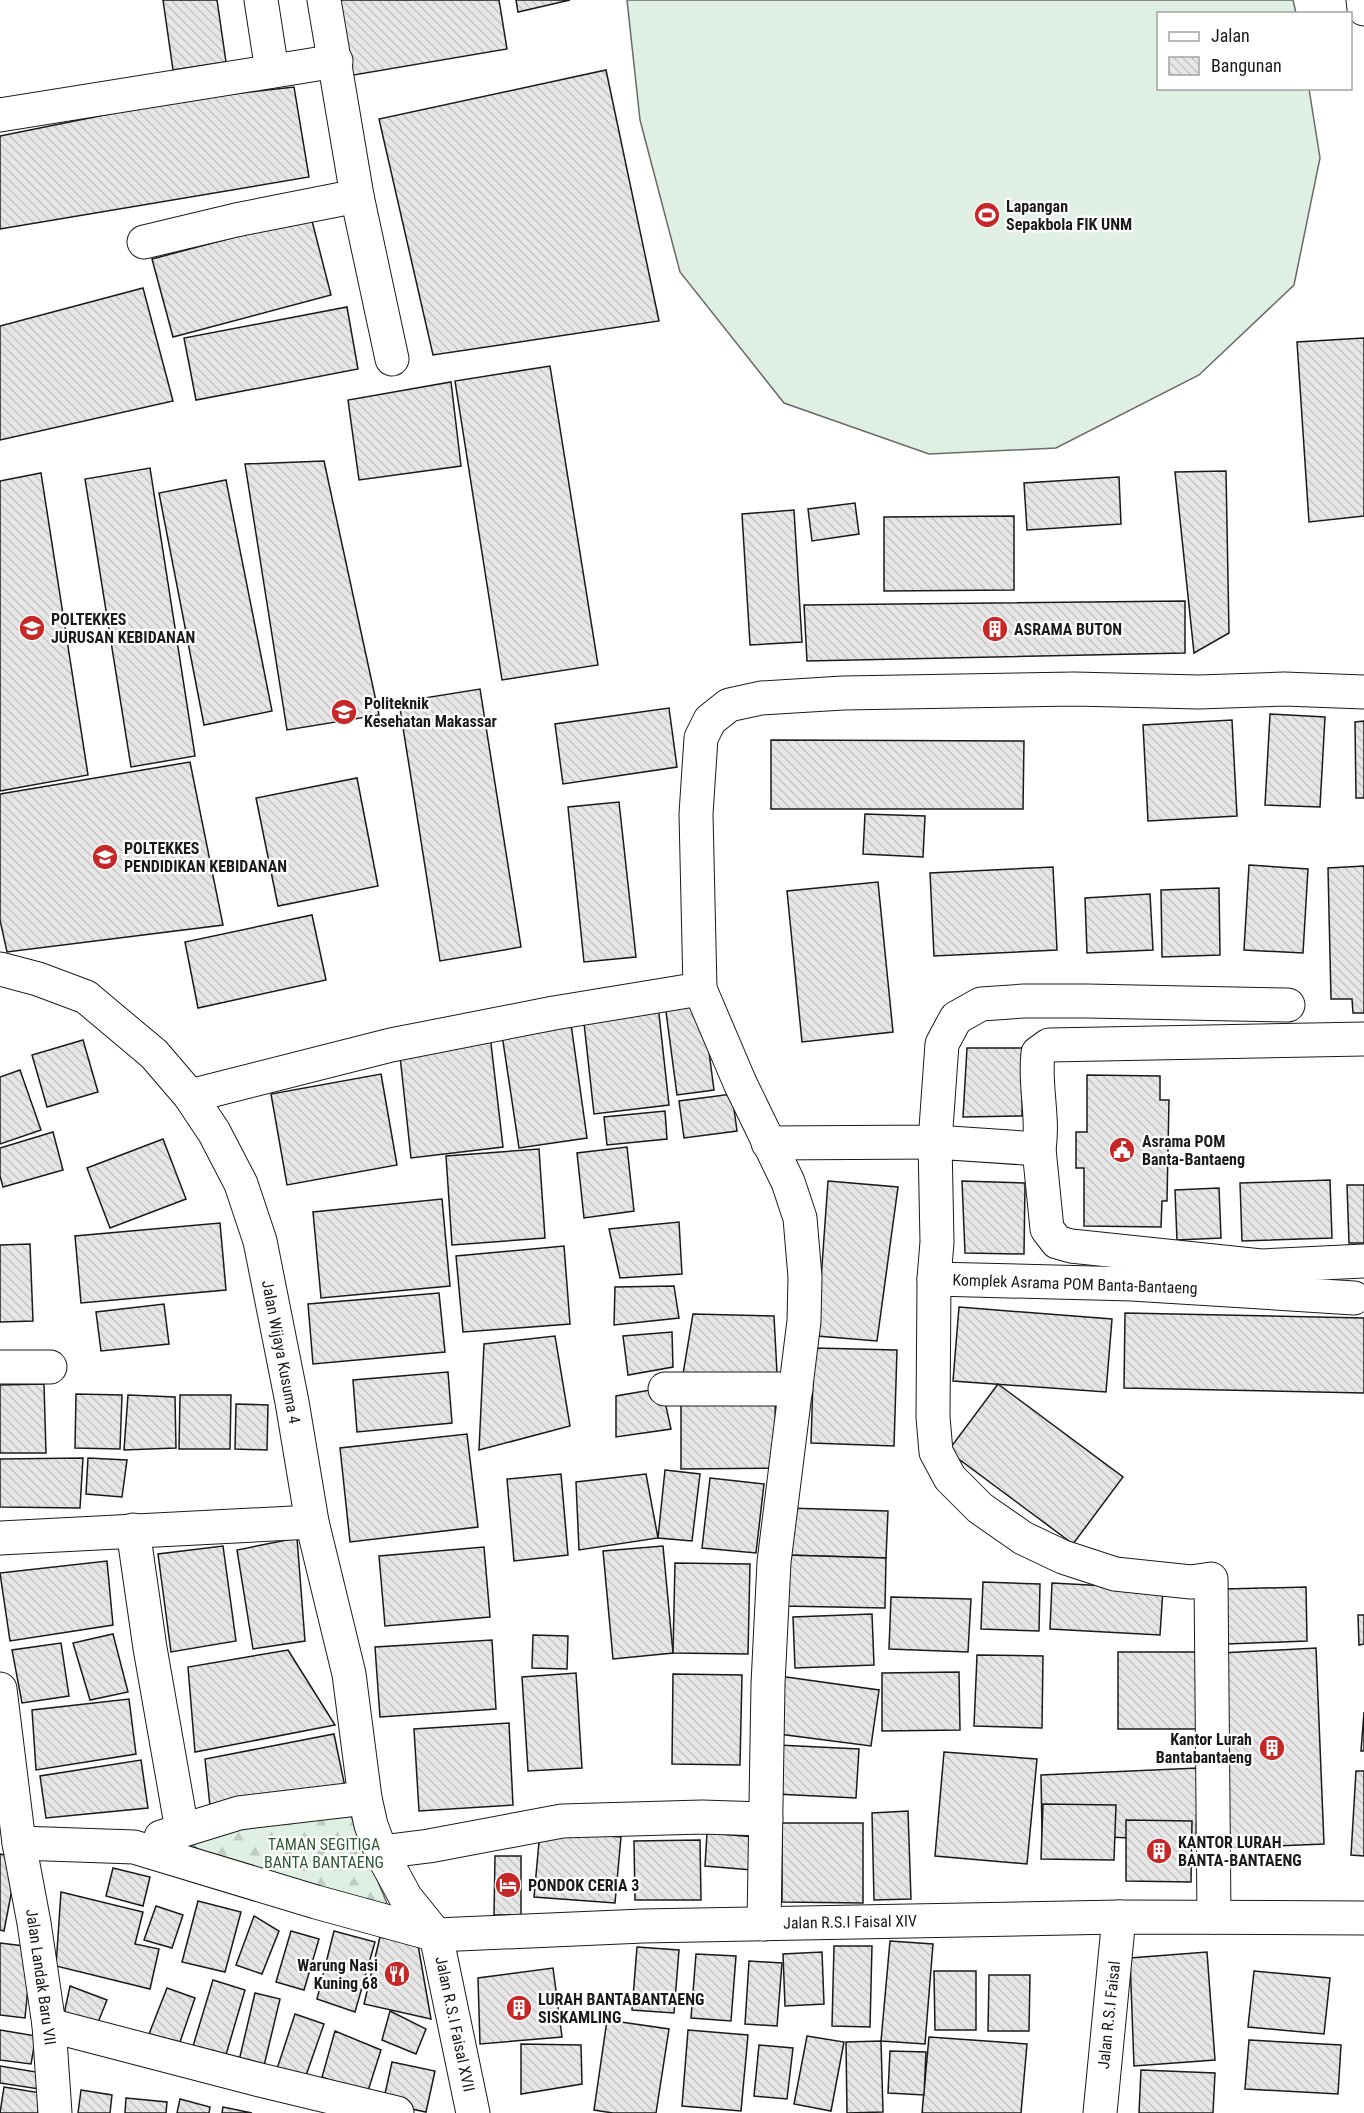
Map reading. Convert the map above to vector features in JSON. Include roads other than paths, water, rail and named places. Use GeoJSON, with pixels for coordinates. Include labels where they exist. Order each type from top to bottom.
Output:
{"type":"FeatureCollection","features":[{"type":"Feature","properties":{"kind":"street"},"geometry":{"type":"LineString","coordinates":[[261,0],[272,71]]}},
{"type":"Feature","properties":{"kind":"street"},"geometry":{"type":"LineString","coordinates":[[324,0],[357,196],[392,359]]}},
{"type":"Feature","properties":{"kind":"street"},"geometry":{"type":"LineString","coordinates":[[1363,0],[1364,9]]}},
{"type":"Feature","properties":{"kind":"street"},"geometry":{"type":"LineString","coordinates":[[0,115],[336,61]]}},
{"type":"Feature","properties":{"kind":"street"},"geometry":{"type":"LineString","coordinates":[[144,242],[236,220],[357,196]]}},
{"type":"Feature","properties":{"kind":"street"},"geometry":{"type":"LineString","coordinates":[[764,1924],[768,1684],[774,1562],[804,1321],[805,1276],[800,1218],[788,1182],[740,1083],[700,989],[696,814],[701,738],[710,720],[729,705],[761,698],[843,693],[1074,689],[1199,692],[1284,689],[1364,692]]}},
{"type":"Feature","properties":{"kind":"street","name":"Jalan Wijaya Kusuma 4"},"geometry":{"type":"LineString","coordinates":[[0,969],[38,979],[86,997],[154,1054],[190,1096],[214,1132],[241,1184],[260,1241],[292,1402],[312,1522],[349,1674],[365,1798],[371,1825],[381,1852]]}},
{"type":"Feature","properties":{"kind":"street"},"geometry":{"type":"LineString","coordinates":[[190,1096],[391,1045],[554,1013],[700,989]]}},
{"type":"Feature","properties":{"kind":"street","name":"Komplek Asrama POM Banta-Bantaeng"},"geometry":{"type":"LineString","coordinates":[[1288,1005],[1024,1001],[981,1004],[956,1018],[942,1044],[935,1142],[937,1242],[934,1279],[1132,1284],[1354,1299]]}},
{"type":"Feature","properties":{"kind":"street"},"geometry":{"type":"LineString","coordinates":[[1364,1039],[1049,1045],[1038,1053],[1036,1067],[1042,1133],[1039,1149],[1047,1229],[1057,1242],[1071,1246],[1262,1266],[1364,1262]]}},
{"type":"Feature","properties":{"kind":"street"},"geometry":{"type":"LineString","coordinates":[[768,1143],[935,1142],[1039,1149]]}},
{"type":"Feature","properties":{"kind":"street"},"geometry":{"type":"LineString","coordinates":[[934,1279],[933,1417],[936,1452],[950,1478],[980,1508],[1023,1538],[1063,1557],[1115,1574],[1191,1582],[1211,1579],[1214,1917]]}},
{"type":"Feature","properties":{"kind":"street"},"geometry":{"type":"LineString","coordinates":[[0,1367],[50,1367]]}},
{"type":"Feature","properties":{"kind":"street"},"geometry":{"type":"LineString","coordinates":[[665,1389],[796,1389]]}},
{"type":"Feature","properties":{"kind":"street"},"geometry":{"type":"LineString","coordinates":[[0,1538],[312,1522]]}},
{"type":"Feature","properties":{"kind":"street"},"geometry":{"type":"LineString","coordinates":[[133,1530],[150,1648],[182,1830]]}},
{"type":"Feature","properties":{"kind":"street","name":"Jalan Landak Baru VII"},"geometry":{"type":"LineString","coordinates":[[0,1689],[12,1838],[34,1923],[49,2025],[55,2113]]}},
{"type":"Feature","properties":{"kind":"street"},"geometry":{"type":"LineString","coordinates":[[12,1838],[134,1847],[239,1813],[365,1798]]}},
{"type":"Feature","properties":{"kind":"street"},"geometry":{"type":"LineString","coordinates":[[436,1935],[406,1898],[381,1852],[429,1846],[562,1821],[702,1817],[766,1818]]}},
{"type":"Feature","properties":{"kind":"street","name":"Jalan R.S.I Faisal XIV"},"geometry":{"type":"LineString","coordinates":[[134,1847],[316,1902],[436,1935],[643,1926],[1119,1917],[1364,1917]]}},
{"type":"Feature","properties":{"kind":"street","name":"Jalan R.S.I Faisal"},"geometry":{"type":"LineString","coordinates":[[1100,2113],[1119,1917]]}},
{"type":"Feature","properties":{"kind":"street","name":"Jalan R.S.I Faisal XVII"},"geometry":{"type":"LineString","coordinates":[[436,1935],[473,2113]]}},
{"type":"Feature","properties":{"kind":"street"},"geometry":{"type":"LineString","coordinates":[[49,2025],[397,2113]]}},
{"type":"Feature","properties":{"kind":"place","name":"Lapangan Sepakbola FIK UNM"},"geometry":{"type":"Point","coordinates":[987,215]}},
{"type":"Feature","properties":{"kind":"place","name":"POLTEKKES JURUSAN KEBIDANAN"},"geometry":{"type":"Point","coordinates":[32,628]}},
{"type":"Feature","properties":{"kind":"place","name":"ASRAMA BUTON"},"geometry":{"type":"Point","coordinates":[995,629]}},
{"type":"Feature","properties":{"kind":"place","name":"Politeknik Kesehatan Makassar"},"geometry":{"type":"Point","coordinates":[344,712]}},
{"type":"Feature","properties":{"kind":"place","name":"POLTEKKES PENDIDIKAN KEBIDANAN"},"geometry":{"type":"Point","coordinates":[105,857]}},
{"type":"Feature","properties":{"kind":"place","name":"Asrama POM Banta-Bantaeng"},"geometry":{"type":"Point","coordinates":[1122,1150]}},
{"type":"Feature","properties":{"kind":"place","name":"Kantor Lurah Bantabantaeng"},"geometry":{"type":"Point","coordinates":[1272,1748]}},
{"type":"Feature","properties":{"kind":"place","name":"KANTOR LURAH BANTA-BANTAENG"},"geometry":{"type":"Point","coordinates":[1159,1851]}},
{"type":"Feature","properties":{"kind":"place","name":"PONDOK CERIA 3"},"geometry":{"type":"Point","coordinates":[508,1885]}},
{"type":"Feature","properties":{"kind":"place","name":"Warung Nasi Kuning 68"},"geometry":{"type":"Point","coordinates":[397,1974]}},
{"type":"Feature","properties":{"kind":"place","name":"LURAH BANTABANTAENG SISKAMLING"},"geometry":{"type":"Point","coordinates":[519,2008]}},
{"type":"Feature","properties":{"kind":"park label","name":"TAMAN SEGITIGA BANTA BANTAENG"},"geometry":{"type":"Point","coordinates":[324,1853]}}]}
